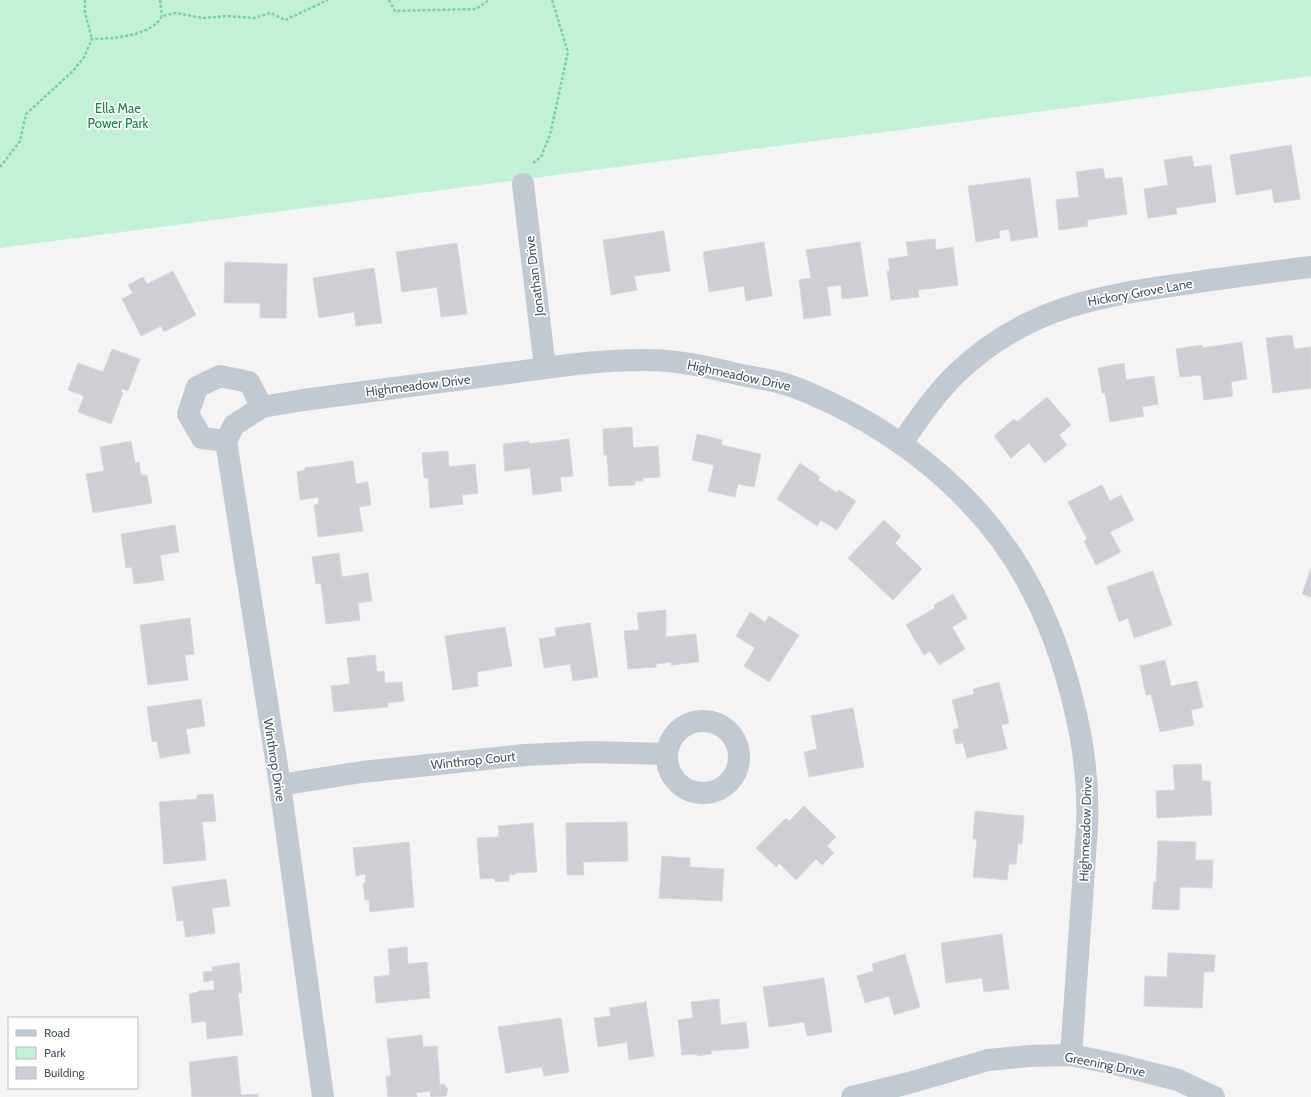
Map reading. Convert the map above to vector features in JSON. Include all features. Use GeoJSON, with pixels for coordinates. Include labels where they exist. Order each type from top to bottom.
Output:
{"type":"FeatureCollection","features":[{"type":"Feature","properties":{"kind":"street","name":"Jonathan Drive"},"geometry":{"type":"LineString","coordinates":[[523,184],[545,368]]}},
{"type":"Feature","properties":{"kind":"street","name":"Hickory Grove Lane"},"geometry":{"type":"LineString","coordinates":[[902,443],[939,392],[974,358],[1000,339],[1060,308],[1112,294],[1311,267]]}},
{"type":"Feature","properties":{"kind":"street","name":"Highmeadow Drive"},"geometry":{"type":"LineString","coordinates":[[230,433],[262,407],[303,400],[545,368],[647,360],[690,363],[792,386],[863,419],[902,443],[965,499],[999,538],[1027,581],[1052,636],[1069,683],[1081,737],[1086,768],[1088,798],[1071,1055]]}},
{"type":"Feature","properties":{"kind":"street"},"geometry":{"type":"LineString","coordinates":[[230,433],[202,438],[188,414],[197,387],[220,376],[249,382],[262,407]]}},
{"type":"Feature","properties":{"kind":"street","name":"Winthrop Drive"},"geometry":{"type":"LineString","coordinates":[[230,433],[323,1097]]}},
{"type":"Feature","properties":{"kind":"street","name":"Winthrop Court"},"geometry":{"type":"LineString","coordinates":[[280,785],[362,772],[525,755],[590,752],[667,754]]}},
{"type":"Feature","properties":{"kind":"street","name":"Greening Drive"},"geometry":{"type":"LineString","coordinates":[[852,1097],[909,1083],[988,1060],[1029,1056],[1071,1055],[1115,1064],[1178,1080],[1214,1097]]}},
{"type":"Feature","properties":{"kind":"path"},"geometry":{"type":"LineString","coordinates":[[0,167],[20,141],[26,114],[73,71],[84,57],[92,39],[85,13],[85,0]]}},
{"type":"Feature","properties":{"kind":"path"},"geometry":{"type":"LineString","coordinates":[[92,39],[113,39],[142,31],[158,23],[162,16],[160,0]]}},
{"type":"Feature","properties":{"kind":"path"},"geometry":{"type":"LineString","coordinates":[[162,16],[176,13],[203,18],[226,16],[254,18],[271,13],[285,20],[328,0]]}},
{"type":"Feature","properties":{"kind":"path"},"geometry":{"type":"LineString","coordinates":[[389,0],[395,11],[476,8],[489,0]]}},
{"type":"Feature","properties":{"kind":"path"},"geometry":{"type":"LineString","coordinates":[[523,184],[522,171],[541,157],[550,135],[568,52],[552,0]]}},
{"type":"Feature","properties":{"kind":"green space","name":"Ella Mae Power Park"},"geometry":{"type":"Polygon","coordinates":[[[0,0],[1311,0],[1311,76],[0,248],[0,0]]]}},
{"type":"Feature","properties":{"kind":"building"},"geometry":{"type":"Polygon","coordinates":[[[1291,145],[1300,199],[1274,203],[1272,189],[1236,195],[1230,155],[1291,145]]]}},
{"type":"Feature","properties":{"kind":"building"},"geometry":{"type":"Polygon","coordinates":[[[1192,156],[1194,167],[1211,165],[1216,202],[1176,208],[1177,214],[1148,218],[1144,189],[1168,185],[1164,160],[1192,156]]]}},
{"type":"Feature","properties":{"kind":"building"},"geometry":{"type":"Polygon","coordinates":[[[1103,168],[1105,179],[1122,177],[1127,214],[1087,220],[1088,226],[1059,230],[1056,200],[1079,197],[1076,172],[1103,168]]]}},
{"type":"Feature","properties":{"kind":"building"},"geometry":{"type":"Polygon","coordinates":[[[1030,178],[1038,237],[1011,241],[1009,229],[999,231],[1000,238],[976,242],[968,186],[1030,178]]]}},
{"type":"Feature","properties":{"kind":"building"},"geometry":{"type":"Polygon","coordinates":[[[664,231],[670,271],[634,276],[637,290],[611,295],[603,240],[664,231]]]}},
{"type":"Feature","properties":{"kind":"building"},"geometry":{"type":"Polygon","coordinates":[[[935,239],[936,250],[953,247],[958,285],[918,290],[919,297],[891,300],[887,271],[890,271],[888,259],[908,256],[906,242],[935,239]]]}},
{"type":"Feature","properties":{"kind":"building"},"geometry":{"type":"Polygon","coordinates":[[[764,242],[772,296],[746,301],[744,286],[709,292],[703,252],[764,242]]]}},
{"type":"Feature","properties":{"kind":"building"},"geometry":{"type":"Polygon","coordinates":[[[860,242],[868,296],[842,299],[841,285],[827,287],[831,315],[804,319],[799,280],[811,278],[806,250],[860,242]]]}},
{"type":"Feature","properties":{"kind":"building"},"geometry":{"type":"Polygon","coordinates":[[[457,243],[467,314],[441,317],[437,287],[402,292],[396,252],[457,243]]]}},
{"type":"Feature","properties":{"kind":"building"},"geometry":{"type":"Polygon","coordinates":[[[225,262],[287,264],[286,318],[260,318],[260,303],[224,303],[225,262]]]}},
{"type":"Feature","properties":{"kind":"building"},"geometry":{"type":"Polygon","coordinates":[[[374,268],[382,323],[356,326],[354,312],[319,318],[313,278],[374,268]]]}},
{"type":"Feature","properties":{"kind":"building"},"geometry":{"type":"Polygon","coordinates":[[[173,271],[196,315],[164,332],[161,326],[141,336],[122,299],[133,293],[128,285],[143,277],[147,284],[173,271]]]}},
{"type":"Feature","properties":{"kind":"building"},"geometry":{"type":"Polygon","coordinates":[[[1292,335],[1294,349],[1311,347],[1311,388],[1273,393],[1266,338],[1292,335]]]}},
{"type":"Feature","properties":{"kind":"building"},"geometry":{"type":"Polygon","coordinates":[[[1242,342],[1247,379],[1231,382],[1233,396],[1204,400],[1201,375],[1180,377],[1176,349],[1202,345],[1202,348],[1242,342]]]}},
{"type":"Feature","properties":{"kind":"building"},"geometry":{"type":"Polygon","coordinates":[[[112,349],[140,359],[128,391],[122,389],[121,392],[123,393],[111,424],[78,412],[84,396],[68,390],[78,363],[103,372],[112,349]]]}},
{"type":"Feature","properties":{"kind":"building"},"geometry":{"type":"Polygon","coordinates":[[[1124,363],[1126,380],[1154,376],[1158,404],[1142,407],[1144,416],[1110,422],[1105,393],[1102,393],[1098,368],[1124,363]]]}},
{"type":"Feature","properties":{"kind":"building"},"geometry":{"type":"Polygon","coordinates":[[[1047,397],[1071,425],[1059,435],[1067,445],[1045,463],[1029,443],[1011,458],[994,436],[1014,419],[1017,422],[1047,397]]]}},
{"type":"Feature","properties":{"kind":"building"},"geometry":{"type":"Polygon","coordinates":[[[632,427],[633,448],[658,446],[660,477],[643,478],[643,481],[635,481],[635,485],[609,486],[607,455],[604,455],[603,429],[632,427]]]}},
{"type":"Feature","properties":{"kind":"building"},"geometry":{"type":"Polygon","coordinates":[[[697,434],[722,440],[721,445],[761,454],[754,487],[738,484],[735,497],[708,491],[714,465],[692,460],[697,434]]]}},
{"type":"Feature","properties":{"kind":"building"},"geometry":{"type":"Polygon","coordinates":[[[569,439],[573,476],[560,477],[562,491],[533,495],[530,468],[505,471],[503,444],[529,441],[529,444],[569,439]]]}},
{"type":"Feature","properties":{"kind":"building"},"geometry":{"type":"Polygon","coordinates":[[[131,441],[135,463],[139,462],[141,475],[147,475],[152,503],[93,513],[86,474],[104,471],[100,447],[131,441]]]}},
{"type":"Feature","properties":{"kind":"building"},"geometry":{"type":"Polygon","coordinates":[[[448,451],[449,467],[475,464],[478,493],[462,495],[463,504],[430,508],[428,478],[424,478],[422,453],[448,451]]]}},
{"type":"Feature","properties":{"kind":"building"},"geometry":{"type":"Polygon","coordinates":[[[353,461],[356,484],[368,482],[371,505],[359,507],[363,531],[318,537],[314,505],[319,504],[318,497],[300,500],[297,472],[305,470],[305,468],[353,461]]]}},
{"type":"Feature","properties":{"kind":"building"},"geometry":{"type":"Polygon","coordinates":[[[800,463],[820,477],[818,480],[837,493],[839,490],[856,501],[837,530],[821,520],[817,526],[777,499],[800,463]]]}},
{"type":"Feature","properties":{"kind":"building"},"geometry":{"type":"Polygon","coordinates":[[[1102,485],[1110,501],[1121,495],[1134,520],[1110,532],[1121,552],[1096,565],[1084,541],[1087,539],[1068,502],[1102,485]]]}},
{"type":"Feature","properties":{"kind":"building"},"geometry":{"type":"Polygon","coordinates":[[[884,520],[901,536],[895,543],[922,569],[893,600],[848,558],[884,520]]]}},
{"type":"Feature","properties":{"kind":"building"},"geometry":{"type":"Polygon","coordinates":[[[175,525],[179,552],[160,555],[164,580],[134,584],[132,567],[126,568],[121,534],[175,525]]]}},
{"type":"Feature","properties":{"kind":"building"},"geometry":{"type":"Polygon","coordinates":[[[339,553],[342,577],[368,573],[372,601],[358,603],[360,620],[326,624],[321,583],[316,584],[312,557],[339,553]]]}},
{"type":"Feature","properties":{"kind":"building"},"geometry":{"type":"Polygon","coordinates":[[[1311,568],[1311,597],[1302,594],[1311,568]]]}},
{"type":"Feature","properties":{"kind":"building"},"geometry":{"type":"Polygon","coordinates":[[[1153,571],[1172,625],[1134,638],[1128,618],[1119,622],[1107,587],[1153,571]]]}},
{"type":"Feature","properties":{"kind":"building"},"geometry":{"type":"Polygon","coordinates":[[[953,594],[967,618],[952,627],[965,649],[939,665],[930,651],[924,655],[906,625],[935,608],[934,605],[953,594]]]}},
{"type":"Feature","properties":{"kind":"building"},"geometry":{"type":"Polygon","coordinates":[[[666,610],[666,637],[696,634],[699,662],[671,665],[671,662],[656,664],[656,667],[628,669],[624,631],[639,630],[637,613],[666,610]]]}},
{"type":"Feature","properties":{"kind":"building"},"geometry":{"type":"Polygon","coordinates":[[[750,612],[765,622],[769,616],[799,635],[769,682],[744,666],[755,648],[736,636],[750,612]]]}},
{"type":"Feature","properties":{"kind":"building"},"geometry":{"type":"Polygon","coordinates":[[[190,618],[194,654],[185,655],[188,680],[148,685],[140,625],[190,618]]]}},
{"type":"Feature","properties":{"kind":"building"},"geometry":{"type":"Polygon","coordinates":[[[590,623],[598,677],[573,681],[570,664],[544,668],[539,639],[556,636],[555,628],[590,623]]]}},
{"type":"Feature","properties":{"kind":"building"},"geometry":{"type":"Polygon","coordinates":[[[505,627],[512,666],[477,672],[478,686],[453,690],[445,636],[505,627]]]}},
{"type":"Feature","properties":{"kind":"building"},"geometry":{"type":"Polygon","coordinates":[[[375,655],[377,672],[384,671],[385,683],[402,682],[404,701],[388,703],[388,707],[334,712],[331,686],[350,684],[347,658],[375,655]]]}},
{"type":"Feature","properties":{"kind":"building"},"geometry":{"type":"Polygon","coordinates":[[[1165,660],[1171,686],[1197,681],[1203,707],[1191,710],[1194,725],[1160,732],[1151,694],[1146,695],[1140,666],[1165,660]]]}},
{"type":"Feature","properties":{"kind":"building"},"geometry":{"type":"Polygon","coordinates":[[[999,682],[1009,723],[1001,725],[1007,749],[967,758],[963,743],[956,744],[953,730],[959,728],[952,700],[974,694],[973,689],[999,682]]]}},
{"type":"Feature","properties":{"kind":"building"},"geometry":{"type":"Polygon","coordinates":[[[201,699],[205,726],[186,729],[190,753],[160,758],[157,741],[152,742],[147,707],[201,699]]]}},
{"type":"Feature","properties":{"kind":"building"},"geometry":{"type":"Polygon","coordinates":[[[853,708],[864,767],[809,777],[804,752],[817,749],[811,716],[853,708]]]}},
{"type":"Feature","properties":{"kind":"building"},"geometry":{"type":"Polygon","coordinates":[[[1201,764],[1202,781],[1210,781],[1212,815],[1157,818],[1156,791],[1175,790],[1173,765],[1201,764]]]}},
{"type":"Feature","properties":{"kind":"building"},"geometry":{"type":"Polygon","coordinates":[[[213,794],[216,821],[202,822],[206,860],[164,864],[159,802],[197,799],[197,795],[213,794]]]}},
{"type":"Feature","properties":{"kind":"building"},"geometry":{"type":"Polygon","coordinates":[[[804,806],[836,837],[827,846],[834,853],[822,865],[816,859],[796,880],[779,863],[776,867],[756,848],[786,818],[789,821],[804,806]]]}},
{"type":"Feature","properties":{"kind":"building"},"geometry":{"type":"Polygon","coordinates":[[[975,811],[1024,816],[1022,844],[1018,844],[1016,864],[1009,864],[1007,880],[973,877],[977,839],[973,839],[975,811]]]}},
{"type":"Feature","properties":{"kind":"building"},"geometry":{"type":"Polygon","coordinates":[[[627,822],[628,861],[583,862],[584,875],[567,875],[566,823],[627,822]]]}},
{"type":"Feature","properties":{"kind":"building"},"geometry":{"type":"Polygon","coordinates":[[[533,823],[537,872],[515,873],[515,875],[509,875],[509,881],[495,882],[495,878],[480,879],[477,838],[499,837],[498,826],[533,823]]]}},
{"type":"Feature","properties":{"kind":"building"},"geometry":{"type":"Polygon","coordinates":[[[1158,841],[1196,842],[1195,860],[1213,860],[1212,888],[1180,887],[1179,910],[1152,909],[1154,882],[1156,882],[1158,841]]]}},
{"type":"Feature","properties":{"kind":"building"},"geometry":{"type":"Polygon","coordinates":[[[409,842],[414,907],[370,912],[369,900],[365,900],[363,883],[366,882],[365,874],[356,876],[353,848],[409,842]]]}},
{"type":"Feature","properties":{"kind":"building"},"geometry":{"type":"Polygon","coordinates":[[[662,856],[690,858],[690,867],[724,869],[722,901],[659,898],[662,856]]]}},
{"type":"Feature","properties":{"kind":"building"},"geometry":{"type":"Polygon","coordinates":[[[226,879],[230,906],[212,908],[215,933],[186,937],[183,920],[177,921],[172,887],[226,879]]]}},
{"type":"Feature","properties":{"kind":"building"},"geometry":{"type":"Polygon","coordinates":[[[1002,934],[1009,989],[984,992],[982,978],[946,983],[941,943],[1002,934]]]}},
{"type":"Feature","properties":{"kind":"building"},"geometry":{"type":"Polygon","coordinates":[[[407,947],[408,964],[427,962],[430,998],[376,1003],[374,977],[390,975],[388,949],[407,947]]]}},
{"type":"Feature","properties":{"kind":"building"},"geometry":{"type":"Polygon","coordinates":[[[1168,953],[1215,955],[1214,972],[1204,972],[1202,1008],[1144,1006],[1145,976],[1167,977],[1168,953]]]}},
{"type":"Feature","properties":{"kind":"building"},"geometry":{"type":"Polygon","coordinates":[[[905,954],[920,1007],[894,1015],[889,996],[865,1003],[857,976],[874,971],[872,964],[905,954]]]}},
{"type":"Feature","properties":{"kind":"building"},"geometry":{"type":"Polygon","coordinates":[[[239,963],[242,993],[238,993],[243,1035],[207,1039],[206,1021],[192,1023],[189,994],[198,991],[214,990],[214,980],[204,982],[203,972],[213,971],[212,967],[239,963]]]}},
{"type":"Feature","properties":{"kind":"building"},"geometry":{"type":"Polygon","coordinates":[[[824,978],[832,1032],[807,1036],[804,1022],[769,1027],[763,987],[824,978]]]}},
{"type":"Feature","properties":{"kind":"building"},"geometry":{"type":"Polygon","coordinates":[[[719,999],[721,1025],[746,1022],[749,1048],[711,1051],[711,1054],[697,1056],[697,1054],[682,1055],[678,1020],[693,1018],[691,1002],[719,999]]]}},
{"type":"Feature","properties":{"kind":"building"},"geometry":{"type":"Polygon","coordinates":[[[646,1002],[654,1056],[629,1060],[627,1042],[598,1047],[594,1018],[611,1016],[609,1008],[646,1002]]]}},
{"type":"Feature","properties":{"kind":"building"},"geometry":{"type":"Polygon","coordinates":[[[561,1018],[569,1072],[544,1076],[542,1067],[506,1073],[498,1027],[561,1018]]]}},
{"type":"Feature","properties":{"kind":"building"},"geometry":{"type":"Polygon","coordinates":[[[422,1035],[423,1047],[437,1046],[440,1085],[444,1084],[448,1089],[446,1096],[431,1097],[430,1091],[416,1093],[417,1097],[388,1097],[386,1076],[391,1076],[387,1039],[422,1035]]]}},
{"type":"Feature","properties":{"kind":"building"},"geometry":{"type":"Polygon","coordinates":[[[237,1056],[241,1095],[258,1094],[258,1097],[192,1097],[189,1062],[237,1056]]]}}]}
